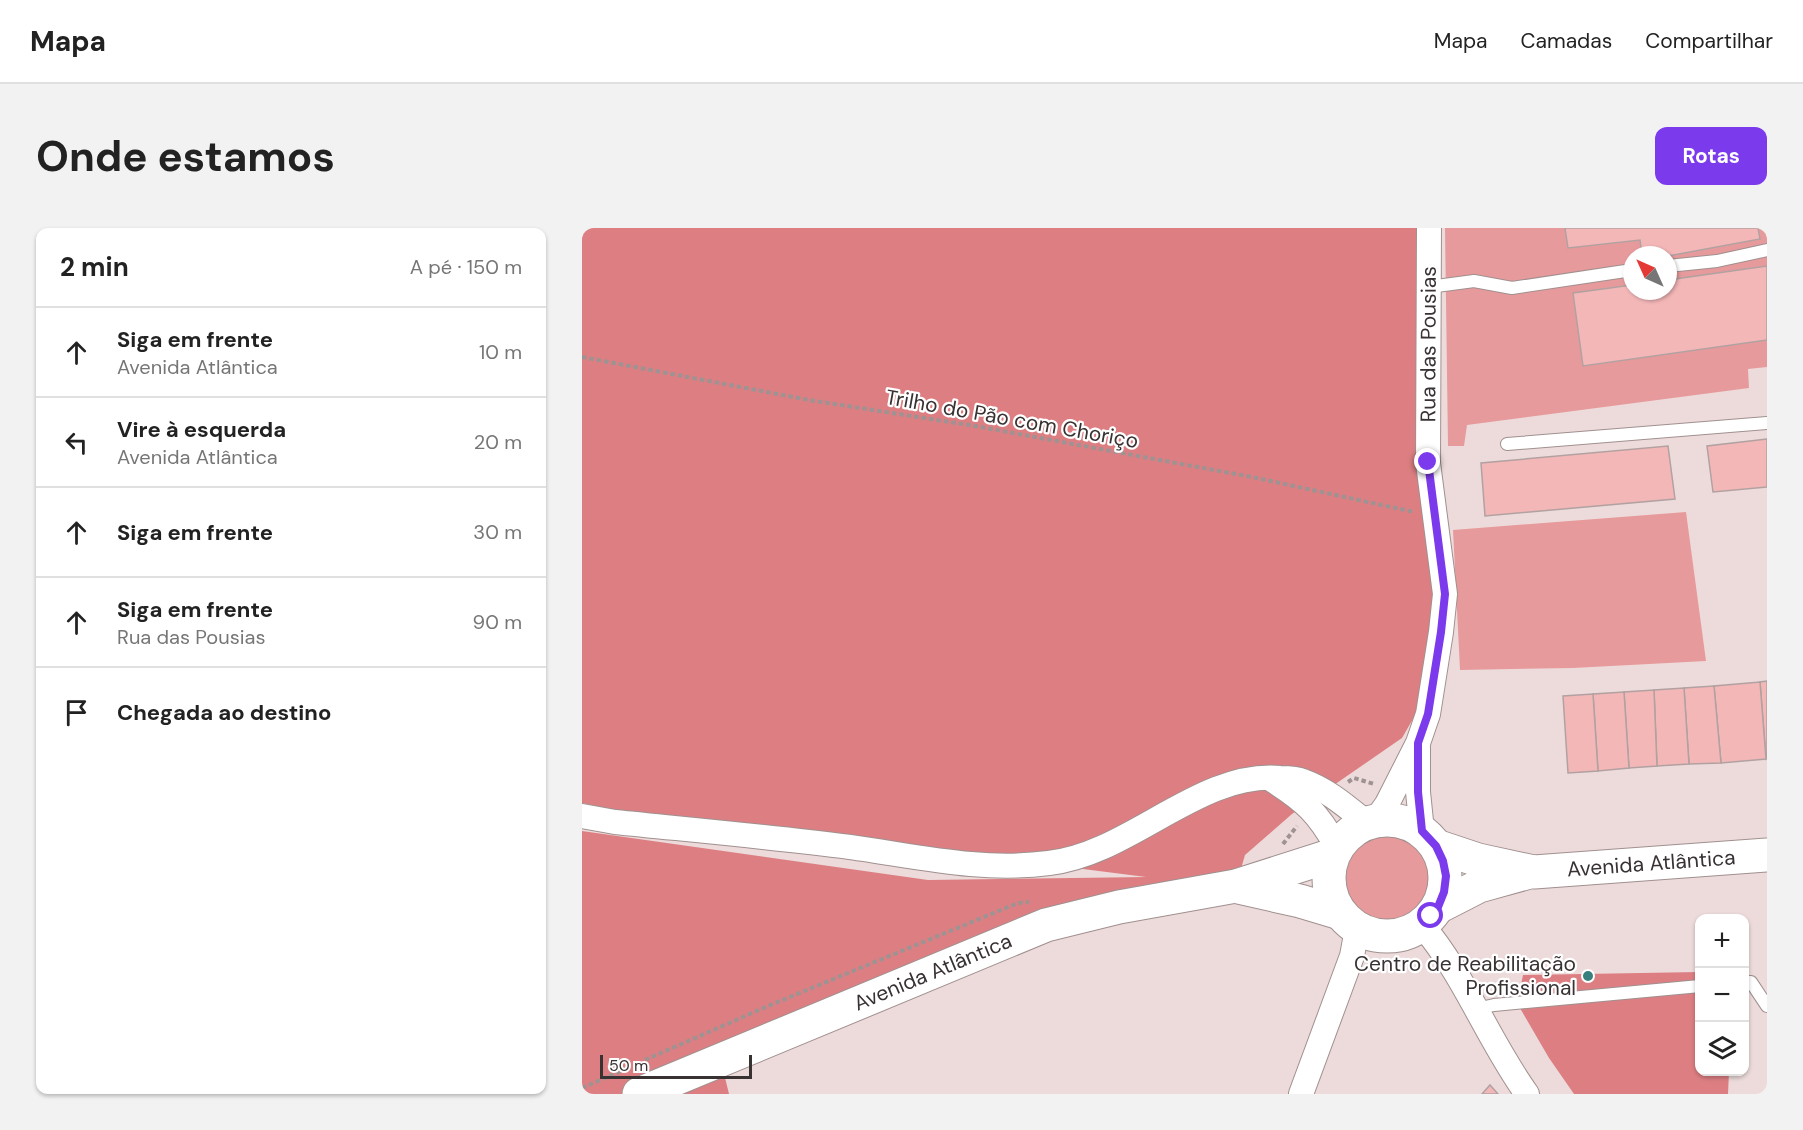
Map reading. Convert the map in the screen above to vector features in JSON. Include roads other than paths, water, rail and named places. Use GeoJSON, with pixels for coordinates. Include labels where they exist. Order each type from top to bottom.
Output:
{"type":"FeatureCollection","features":[{"type":"Feature","properties":{"kind":"main road","name":"Avenida Atlântica"},"geometry":{"type":"LineString","coordinates":[[639,1094],[1046,925],[1119,907],[1236,886],[1335,851],[1350,832],[1371,822],[1388,819],[1400,821],[1411,825],[1429,838],[1478,860],[1534,872]]}},
{"type":"Feature","properties":{"kind":"main road"},"geometry":{"type":"LineString","coordinates":[[1429,838],[1443,861],[1446,876],[1444,892],[1430,916]]}},
{"type":"Feature","properties":{"kind":"main road"},"geometry":{"type":"LineString","coordinates":[[1335,851],[1329,869],[1329,885],[1332,900],[1349,921]]}},
{"type":"Feature","properties":{"kind":"main road","name":"Avenida Atlântica"},"geometry":{"type":"LineString","coordinates":[[1236,886],[1300,901],[1349,921],[1373,935],[1390,937],[1407,933],[1479,886],[1534,872],[1767,855]]}},
{"type":"Feature","properties":{"kind":"street","name":"Rua das Pousias"},"geometry":{"type":"LineString","coordinates":[[1418,743],[1428,714],[1445,594],[1428,463],[1429,228]]}},
{"type":"Feature","properties":{"kind":"street"},"geometry":{"type":"LineString","coordinates":[[582,816],[615,822],[849,847],[947,862],[990,866],[1051,863],[1108,846],[1205,794],[1256,777],[1300,779],[1330,794],[1371,822],[1387,804],[1418,743]]}},
{"type":"Feature","properties":{"kind":"street"},"geometry":{"type":"LineString","coordinates":[[1418,743],[1418,792],[1429,838]]}},
{"type":"Feature","properties":{"kind":"street"},"geometry":{"type":"LineString","coordinates":[[1267,777],[1299,796],[1311,808],[1328,831],[1335,851]]}},
{"type":"Feature","properties":{"kind":"street"},"geometry":{"type":"LineString","coordinates":[[1430,916],[1435,940],[1511,1073],[1527,1094]]}},
{"type":"Feature","properties":{"kind":"street"},"geometry":{"type":"LineString","coordinates":[[1301,1094],[1352,956],[1349,921]]}},
{"type":"Feature","properties":{"kind":"lane"},"geometry":{"type":"LineString","coordinates":[[1677,265],[1716,261],[1767,250]]}},
{"type":"Feature","properties":{"kind":"lane"},"geometry":{"type":"LineString","coordinates":[[1429,286],[1474,281],[1512,288],[1623,271]]}},
{"type":"Feature","properties":{"kind":"lane"},"geometry":{"type":"LineString","coordinates":[[1507,444],[1767,423]]}},
{"type":"Feature","properties":{"kind":"lane"},"geometry":{"type":"LineString","coordinates":[[1749,982],[1767,1006]]}},
{"type":"Feature","properties":{"kind":"lane"},"geometry":{"type":"LineString","coordinates":[[1476,1009],[1695,986]]}},
{"type":"Feature","properties":{"kind":"place","name":"Centro de Reabilitação Profissional"},"geometry":{"type":"Point","coordinates":[1588,976]}}]}
